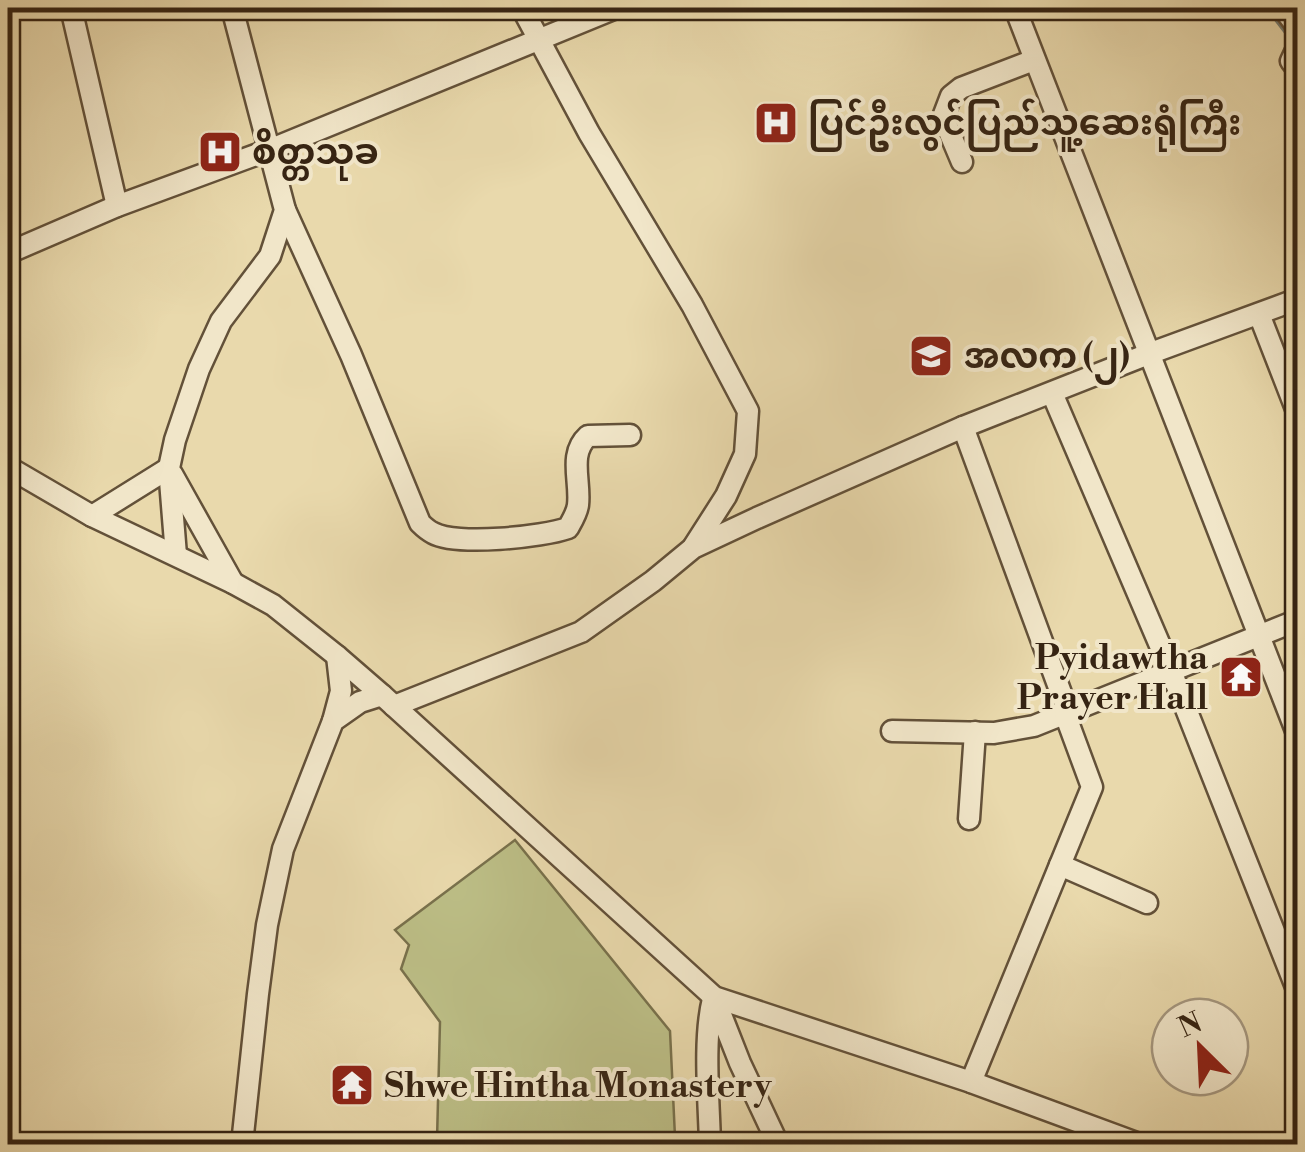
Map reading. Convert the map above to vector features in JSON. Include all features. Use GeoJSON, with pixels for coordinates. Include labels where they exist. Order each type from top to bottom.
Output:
{"type":"FeatureCollection","features":[{"type":"Feature","properties":{"kind":"street"},"geometry":{"type":"LineString","coordinates":[[71,8],[117,206]]}},
{"type":"Feature","properties":{"kind":"street"},"geometry":{"type":"LineString","coordinates":[[232,8],[285,210],[351,355],[420,523],[446,538],[532,537],[568,528],[578,508],[576,464],[583,440],[588,436],[630,436]]}},
{"type":"Feature","properties":{"kind":"street"},"geometry":{"type":"LineString","coordinates":[[522,8],[589,133],[692,305],[748,412],[746,454],[726,496],[693,548]]}},
{"type":"Feature","properties":{"kind":"street"},"geometry":{"type":"LineString","coordinates":[[8,253],[616,8]]}},
{"type":"Feature","properties":{"kind":"street"},"geometry":{"type":"LineString","coordinates":[[1014,8],[1298,736]]}},
{"type":"Feature","properties":{"kind":"street"},"geometry":{"type":"LineString","coordinates":[[1283,8],[1298,28]]}},
{"type":"Feature","properties":{"kind":"street"},"geometry":{"type":"LineString","coordinates":[[962,162],[943,117],[951,96],[1034,60]]}},
{"type":"Feature","properties":{"kind":"street"},"geometry":{"type":"LineString","coordinates":[[176,555],[169,468],[176,440],[221,321],[270,256],[285,210]]}},
{"type":"Feature","properties":{"kind":"street"},"geometry":{"type":"LineString","coordinates":[[333,721],[360,702],[388,700],[581,632],[693,548],[963,427],[1298,300]]}},
{"type":"Feature","properties":{"kind":"street"},"geometry":{"type":"LineString","coordinates":[[1260,314],[1298,414]]}},
{"type":"Feature","properties":{"kind":"street"},"geometry":{"type":"LineString","coordinates":[[1052,393],[1171,670],[1298,992]]}},
{"type":"Feature","properties":{"kind":"street"},"geometry":{"type":"LineString","coordinates":[[963,427],[1092,788],[971,1082]]}},
{"type":"Feature","properties":{"kind":"street"},"geometry":{"type":"LineString","coordinates":[[8,468],[92,516],[272,605],[388,700],[714,998],[971,1082],[1139,1144]]}},
{"type":"Feature","properties":{"kind":"street"},"geometry":{"type":"LineString","coordinates":[[92,516],[169,468]]}},
{"type":"Feature","properties":{"kind":"street"},"geometry":{"type":"LineString","coordinates":[[169,468],[233,583]]}},
{"type":"Feature","properties":{"kind":"street"},"geometry":{"type":"LineString","coordinates":[[892,731],[994,733],[1034,726],[1298,620]]}},
{"type":"Feature","properties":{"kind":"street"},"geometry":{"type":"LineString","coordinates":[[242,1144],[268,925],[283,849],[341,691],[338,656]]}},
{"type":"Feature","properties":{"kind":"street"},"geometry":{"type":"LineString","coordinates":[[969,819],[975,732]]}},
{"type":"Feature","properties":{"kind":"street"},"geometry":{"type":"LineString","coordinates":[[1060,865],[1147,902]]}},
{"type":"Feature","properties":{"kind":"street"},"geometry":{"type":"LineString","coordinates":[[710,1144],[709,1045],[714,998]]}},
{"type":"Feature","properties":{"kind":"street"},"geometry":{"type":"LineString","coordinates":[[714,998],[778,1144]]}},
{"type":"Feature","properties":{"kind":"green space"},"geometry":{"type":"Polygon","coordinates":[[[515,840],[670,1031],[675,1137],[437,1140],[440,1022],[401,969],[409,945],[395,930],[515,840]]]}},
{"type":"Feature","properties":{"kind":"waterway"},"geometry":{"type":"LineString","coordinates":[[1267,8],[1294,43]]}},
{"type":"Feature","properties":{"kind":"place","name":"ပြင်ဦးလွင်ပြည်သူ့ဆေးရုံကြီး"},"geometry":{"type":"Point","coordinates":[776,123]}},
{"type":"Feature","properties":{"kind":"place","name":"စိတ္တသုခ"},"geometry":{"type":"Point","coordinates":[220,152]}},
{"type":"Feature","properties":{"kind":"place","name":"အလက (၂)"},"geometry":{"type":"Point","coordinates":[931,356]}},
{"type":"Feature","properties":{"kind":"place","name":"Pyidawtha Prayer Hall"},"geometry":{"type":"Point","coordinates":[1241,677]}},
{"type":"Feature","properties":{"kind":"place","name":"Shwe Hintha Monastery"},"geometry":{"type":"Point","coordinates":[352,1085]}}]}
